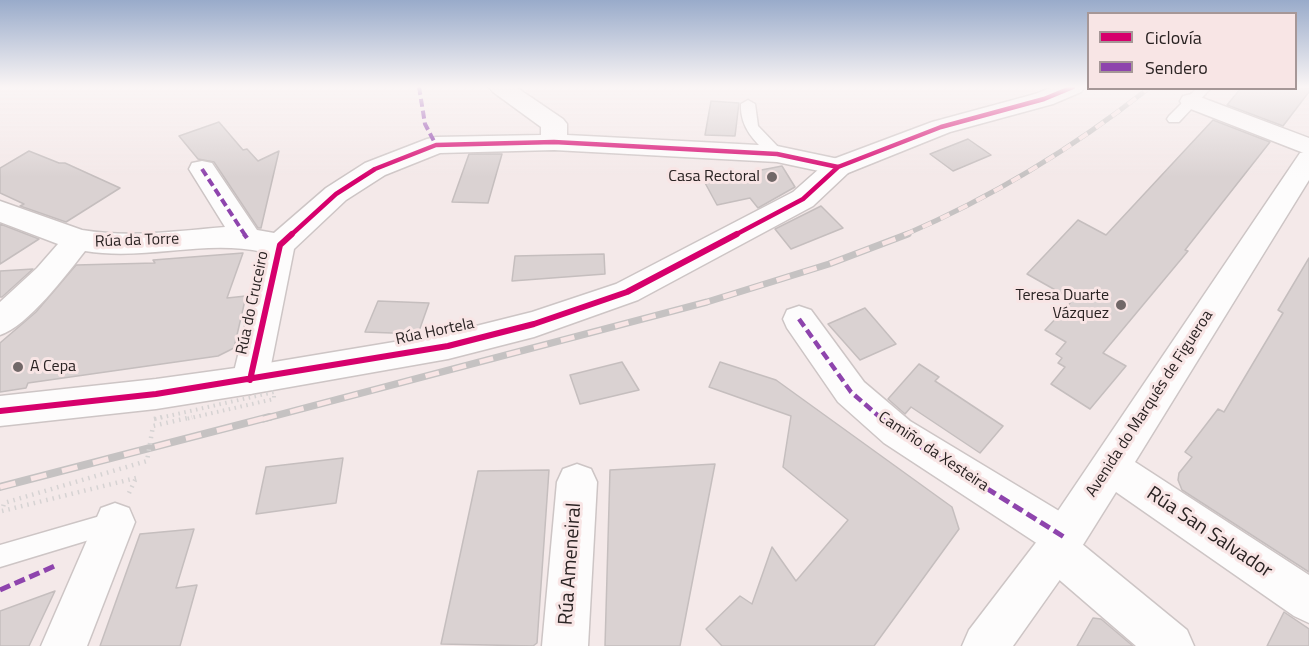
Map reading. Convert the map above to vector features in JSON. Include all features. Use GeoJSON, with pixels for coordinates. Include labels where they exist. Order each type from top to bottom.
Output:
{"type":"FeatureCollection","features":[{"type":"Feature","properties":{"kind":"street"},"geometry":{"type":"LineString","coordinates":[[544,117],[554,124],[554,142]]}},
{"type":"Feature","properties":{"kind":"street"},"geometry":{"type":"LineString","coordinates":[[838,167],[941,127],[977,117]]}},
{"type":"Feature","properties":{"kind":"street"},"geometry":{"type":"LineString","coordinates":[[1245,117],[1309,147]]}},
{"type":"Feature","properties":{"kind":"street","name":"Rúa do Cruceiro"},"geometry":{"type":"LineString","coordinates":[[250,380],[280,245],[346,188],[375,169],[436,145],[554,142],[777,154],[838,167]]}},
{"type":"Feature","properties":{"kind":"street","name":"Avenida do Marqués de Figueroa"},"geometry":{"type":"LineString","coordinates":[[985,646],[1060,544],[1309,159]]}},
{"type":"Feature","properties":{"kind":"street","name":"Rúa Hortela"},"geometry":{"type":"LineString","coordinates":[[0,411],[156,394],[250,380],[448,345],[534,324],[627,292],[803,199],[838,167]]}},
{"type":"Feature","properties":{"kind":"street"},"geometry":{"type":"LineString","coordinates":[[202,169],[247,238]]}},
{"type":"Feature","properties":{"kind":"street","name":"Rúa da Torre"},"geometry":{"type":"LineString","coordinates":[[0,211],[78,240],[113,244],[247,238],[280,245]]}},
{"type":"Feature","properties":{"kind":"street"},"geometry":{"type":"LineString","coordinates":[[0,321],[48,276],[78,240]]}},
{"type":"Feature","properties":{"kind":"street","name":"Camiño da Xesteira"},"geometry":{"type":"LineString","coordinates":[[799,318],[850,392],[897,432],[1060,544],[1171,646]]}},
{"type":"Feature","properties":{"kind":"street","name":"Rúa San Salvador"},"geometry":{"type":"LineString","coordinates":[[1109,466],[1309,601]]}},
{"type":"Feature","properties":{"kind":"street","name":"Rúa Ameneiral"},"geometry":{"type":"LineString","coordinates":[[565,646],[577,482]]}},
{"type":"Feature","properties":{"kind":"street"},"geometry":{"type":"LineString","coordinates":[[64,646],[115,522]]}},
{"type":"Feature","properties":{"kind":"lane"},"geometry":{"type":"LineString","coordinates":[[747,117],[750,126],[777,154]]}},
{"type":"Feature","properties":{"kind":"lane"},"geometry":{"type":"LineString","coordinates":[[0,556],[115,522]]}},
{"type":"Feature","properties":{"kind":"path"},"geometry":{"type":"LineString","coordinates":[[136,478],[2,511],[4,503],[147,461],[153,426],[274,399],[274,392],[154,419]]}},
{"type":"Feature","properties":{"kind":"building"},"geometry":{"type":"Polygon","coordinates":[[[708,117],[737,117],[735,136],[705,135],[708,117]]]}},
{"type":"Feature","properties":{"kind":"building"},"geometry":{"type":"Polygon","coordinates":[[[1259,117],[1290,117],[1283,126],[1259,117]]]}},
{"type":"Feature","properties":{"kind":"building"},"geometry":{"type":"Polygon","coordinates":[[[1213,120],[1270,142],[1185,250],[1188,251],[1103,353],[1126,366],[1090,409],[1051,384],[1065,367],[1058,363],[1062,358],[1056,354],[1066,342],[1045,330],[1073,300],[1027,274],[1078,220],[1106,235],[1213,120]]]}},
{"type":"Feature","properties":{"kind":"building"},"geometry":{"type":"Polygon","coordinates":[[[219,122],[243,150],[247,149],[258,161],[279,151],[261,228],[258,228],[214,162],[198,159],[179,136],[219,122]]]}},
{"type":"Feature","properties":{"kind":"building"},"geometry":{"type":"Polygon","coordinates":[[[968,139],[991,155],[953,171],[930,154],[968,139]]]}},
{"type":"Feature","properties":{"kind":"building"},"geometry":{"type":"Polygon","coordinates":[[[29,151],[59,163],[65,163],[120,188],[66,222],[20,206],[24,204],[0,193],[0,168],[29,151]]]}},
{"type":"Feature","properties":{"kind":"building"},"geometry":{"type":"Polygon","coordinates":[[[469,154],[502,154],[488,203],[452,202],[469,154]]]}},
{"type":"Feature","properties":{"kind":"building"},"geometry":{"type":"Polygon","coordinates":[[[782,166],[795,187],[758,208],[750,198],[717,205],[704,181],[782,166]]]}},
{"type":"Feature","properties":{"kind":"building"},"geometry":{"type":"Polygon","coordinates":[[[821,206],[843,228],[791,249],[775,229],[821,206]]]}},
{"type":"Feature","properties":{"kind":"building"},"geometry":{"type":"Polygon","coordinates":[[[0,224],[39,239],[0,264],[0,224]]]}},
{"type":"Feature","properties":{"kind":"building"},"geometry":{"type":"Polygon","coordinates":[[[243,253],[227,298],[246,296],[234,348],[218,356],[28,383],[26,388],[0,392],[0,343],[36,312],[76,265],[155,263],[153,260],[243,253]]]}},
{"type":"Feature","properties":{"kind":"building"},"geometry":{"type":"Polygon","coordinates":[[[604,254],[605,274],[512,281],[515,256],[604,254]]]}},
{"type":"Feature","properties":{"kind":"building"},"geometry":{"type":"Polygon","coordinates":[[[1309,258],[1309,572],[1182,490],[1178,480],[1179,473],[1192,457],[1185,452],[1218,409],[1224,412],[1283,313],[1278,310],[1309,258]]]}},
{"type":"Feature","properties":{"kind":"building"},"geometry":{"type":"Polygon","coordinates":[[[33,269],[2,297],[0,297],[0,271],[33,269]]]}},
{"type":"Feature","properties":{"kind":"building"},"geometry":{"type":"Polygon","coordinates":[[[378,301],[429,303],[418,334],[365,332],[378,301]]]}},
{"type":"Feature","properties":{"kind":"building"},"geometry":{"type":"Polygon","coordinates":[[[865,308],[896,344],[860,360],[828,324],[865,308]]]}},
{"type":"Feature","properties":{"kind":"building"},"geometry":{"type":"Polygon","coordinates":[[[622,362],[639,390],[580,404],[570,375],[622,362]]]}},
{"type":"Feature","properties":{"kind":"building"},"geometry":{"type":"Polygon","coordinates":[[[720,362],[776,380],[952,507],[959,529],[874,646],[722,646],[706,629],[740,596],[752,604],[772,547],[796,581],[848,520],[783,467],[791,416],[709,387],[720,362]]]}},
{"type":"Feature","properties":{"kind":"building"},"geometry":{"type":"Polygon","coordinates":[[[919,364],[939,377],[935,381],[1003,426],[980,453],[911,407],[905,414],[888,399],[919,364]]]}},
{"type":"Feature","properties":{"kind":"building"},"geometry":{"type":"Polygon","coordinates":[[[343,458],[336,503],[256,514],[266,467],[343,458]]]}},
{"type":"Feature","properties":{"kind":"building"},"geometry":{"type":"Polygon","coordinates":[[[715,464],[680,646],[605,646],[610,470],[715,464]]]}},
{"type":"Feature","properties":{"kind":"building"},"geometry":{"type":"Polygon","coordinates":[[[549,470],[537,643],[533,646],[441,644],[478,471],[549,470]]]}},
{"type":"Feature","properties":{"kind":"building"},"geometry":{"type":"Polygon","coordinates":[[[194,529],[176,588],[197,585],[180,646],[100,646],[140,534],[194,529]]]}},
{"type":"Feature","properties":{"kind":"building"},"geometry":{"type":"Polygon","coordinates":[[[55,591],[29,646],[0,646],[0,611],[55,591]]]}},
{"type":"Feature","properties":{"kind":"building"},"geometry":{"type":"Polygon","coordinates":[[[1284,612],[1309,629],[1309,646],[1267,646],[1284,612]]]}},
{"type":"Feature","properties":{"kind":"building"},"geometry":{"type":"Polygon","coordinates":[[[1093,618],[1101,619],[1133,646],[1077,646],[1093,618]]]}},
{"type":"Feature","properties":{"kind":"railway"},"geometry":{"type":"LineString","coordinates":[[904,235],[1001,188],[1062,151],[1110,117]]}},
{"type":"Feature","properties":{"kind":"railway"},"geometry":{"type":"LineString","coordinates":[[263,419],[707,302],[829,264],[908,234]]}},
{"type":"Feature","properties":{"kind":"railway"},"geometry":{"type":"LineString","coordinates":[[0,487],[269,417]]}},
{"type":"Feature","properties":{"kind":"marked path"},"geometry":{"type":"LineString","coordinates":[[424,117],[436,145]]}},
{"type":"Feature","properties":{"kind":"marked path"},"geometry":{"type":"LineString","coordinates":[[202,169],[247,238]]}},
{"type":"Feature","properties":{"kind":"marked path"},"geometry":{"type":"LineString","coordinates":[[799,319],[851,392],[897,432],[1064,537]]}},
{"type":"Feature","properties":{"kind":"marked path"},"geometry":{"type":"LineString","coordinates":[[0,590],[57,565]]}},
{"type":"Feature","properties":{"kind":"cycle path"},"geometry":{"type":"LineString","coordinates":[[250,380],[280,245],[336,194],[375,169],[436,145],[554,142],[777,154],[838,167],[941,127],[977,117]]}},
{"type":"Feature","properties":{"kind":"cycle path"},"geometry":{"type":"LineString","coordinates":[[0,411],[156,394],[250,380],[448,346],[534,324],[627,292],[803,199],[838,167]]}},
{"type":"Feature","properties":{"kind":"place","name":"Casa Rectoral"},"geometry":{"type":"Point","coordinates":[772,177]}},
{"type":"Feature","properties":{"kind":"place","name":"Teresa Duarte Vázquez"},"geometry":{"type":"Point","coordinates":[1121,305]}},
{"type":"Feature","properties":{"kind":"place","name":"A Cepa"},"geometry":{"type":"Point","coordinates":[18,367]}}]}
